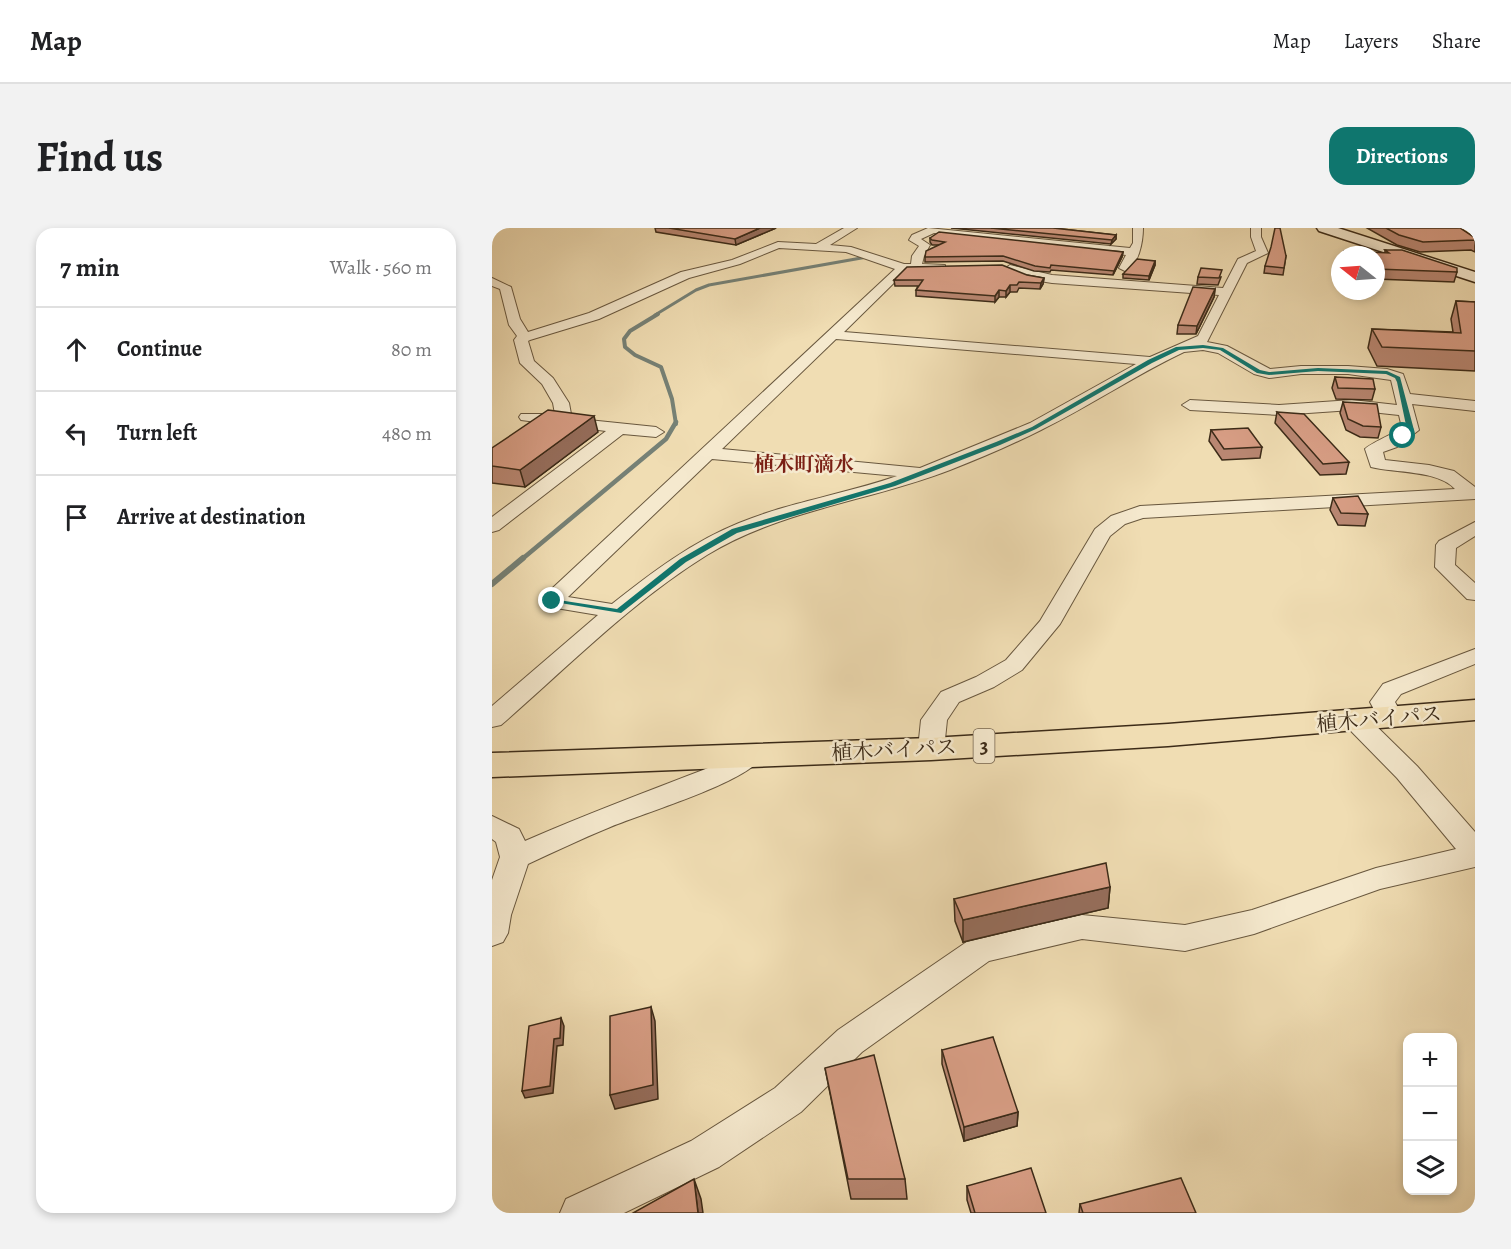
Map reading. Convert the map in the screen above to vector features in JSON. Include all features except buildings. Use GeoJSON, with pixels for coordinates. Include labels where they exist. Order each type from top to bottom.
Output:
{"type":"FeatureCollection","features":[{"type":"Feature","properties":{"kind":"highway","name":"植木バイパス"},"geometry":{"type":"LineString","coordinates":[[492,765],[931,749],[1168,735],[1475,710]]}},
{"type":"Feature","properties":{"kind":"main road"},"geometry":{"type":"LineString","coordinates":[[1324,228],[1475,277]]}},
{"type":"Feature","properties":{"kind":"street"},"geometry":{"type":"LineString","coordinates":[[522,334],[594,309],[706,263],[773,244],[804,241],[834,234],[845,228]]}},
{"type":"Feature","properties":{"kind":"street"},"geometry":{"type":"LineString","coordinates":[[820,246],[852,228]]}},
{"type":"Feature","properties":{"kind":"street"},"geometry":{"type":"LineString","coordinates":[[492,719],[683,560],[735,531],[892,485],[1034,428],[1150,361],[1204,339],[1242,261],[1262,253],[1256,237],[1256,228]]}},
{"type":"Feature","properties":{"kind":"street"},"geometry":{"type":"LineString","coordinates":[[618,612],[552,601],[832,335],[910,268],[918,256],[930,246],[914,240],[935,229],[1028,249],[1133,252]]}},
{"type":"Feature","properties":{"kind":"street"},"geometry":{"type":"LineString","coordinates":[[1054,230],[999,266],[1032,276],[1227,292]]}},
{"type":"Feature","properties":{"kind":"street"},"geometry":{"type":"LineString","coordinates":[[1115,283],[1119,267],[1133,252],[1135,235]]}},
{"type":"Feature","properties":{"kind":"street"},"geometry":{"type":"LineString","coordinates":[[522,334],[594,316],[685,275],[736,262],[768,248],[791,244],[847,249],[910,268],[952,267]]}},
{"type":"Feature","properties":{"kind":"street"},"geometry":{"type":"LineString","coordinates":[[492,282],[505,287],[509,294],[510,310],[522,334],[521,340],[527,363],[548,381],[561,403],[563,414],[559,422],[597,424],[619,429],[656,432]]}},
{"type":"Feature","properties":{"kind":"street"},"geometry":{"type":"LineString","coordinates":[[832,335],[1150,361]]}},
{"type":"Feature","properties":{"kind":"street"},"geometry":{"type":"LineString","coordinates":[[1178,348],[1203,346],[1221,349],[1259,371],[1269,374],[1318,369],[1387,373],[1398,377],[1411,430],[1391,443],[1374,449],[1377,463],[1392,468],[1438,473],[1456,479],[1472,494]]}},
{"type":"Feature","properties":{"kind":"street"},"geometry":{"type":"LineString","coordinates":[[1190,405],[1279,410],[1352,405],[1475,406]]}},
{"type":"Feature","properties":{"kind":"street"},"geometry":{"type":"LineString","coordinates":[[527,417],[561,419]]}},
{"type":"Feature","properties":{"kind":"street"},"geometry":{"type":"LineString","coordinates":[[492,526],[619,429]]}},
{"type":"Feature","properties":{"kind":"street"},"geometry":{"type":"LineString","coordinates":[[709,453],[921,474]]}},
{"type":"Feature","properties":{"kind":"street"},"geometry":{"type":"LineString","coordinates":[[931,749],[934,720],[950,697],[986,682],[1014,665],[1049,624],[1102,533],[1118,520],[1140,512],[1472,494]]}},
{"type":"Feature","properties":{"kind":"street"},"geometry":{"type":"LineString","coordinates":[[1475,528],[1446,545],[1445,567],[1475,594]]}},
{"type":"Feature","properties":{"kind":"street"},"geometry":{"type":"LineString","coordinates":[[1390,717],[1382,702],[1392,690],[1475,656]]}},
{"type":"Feature","properties":{"kind":"street"},"geometry":{"type":"LineString","coordinates":[[580,1213],[705,1154],[788,1100],[849,1041],[980,950],[1082,927],[1185,938],[1254,922],[1376,879],[1475,854],[1407,772],[1356,721]]}},
{"type":"Feature","properties":{"kind":"street"},"geometry":{"type":"LineString","coordinates":[[516,857],[597,821],[722,773],[749,757]]}},
{"type":"Feature","properties":{"kind":"street"},"geometry":{"type":"LineString","coordinates":[[492,826],[509,836],[516,857],[495,915],[492,933]]}},
{"type":"Feature","properties":{"kind":"waterway"},"geometry":{"type":"LineString","coordinates":[[655,315],[696,290],[709,285],[867,257]]}},
{"type":"Feature","properties":{"kind":"waterway"},"geometry":{"type":"LineString","coordinates":[[658,314],[630,331],[624,339],[625,347],[635,355],[661,367],[672,399],[676,422]]}},
{"type":"Feature","properties":{"kind":"waterway"},"geometry":{"type":"LineString","coordinates":[[521,560],[666,439],[676,422]]}},
{"type":"Feature","properties":{"kind":"waterway"},"geometry":{"type":"LineString","coordinates":[[492,584],[523,558]]}},
{"type":"Feature","properties":{"kind":"district","name":"植木町滴水"},"geometry":{"type":"Point","coordinates":[804,464]}},
{"type":"Feature","properties":{"kind":"route"},"geometry":{"type":"LineString","coordinates":[[552,601],[618,612],[683,560],[735,531],[892,485],[998,444],[1034,428],[1150,361],[1178,348],[1203,346],[1221,349],[1259,371],[1269,374],[1318,369],[1387,373],[1398,377],[1411,430],[1403,436]]}}]}
